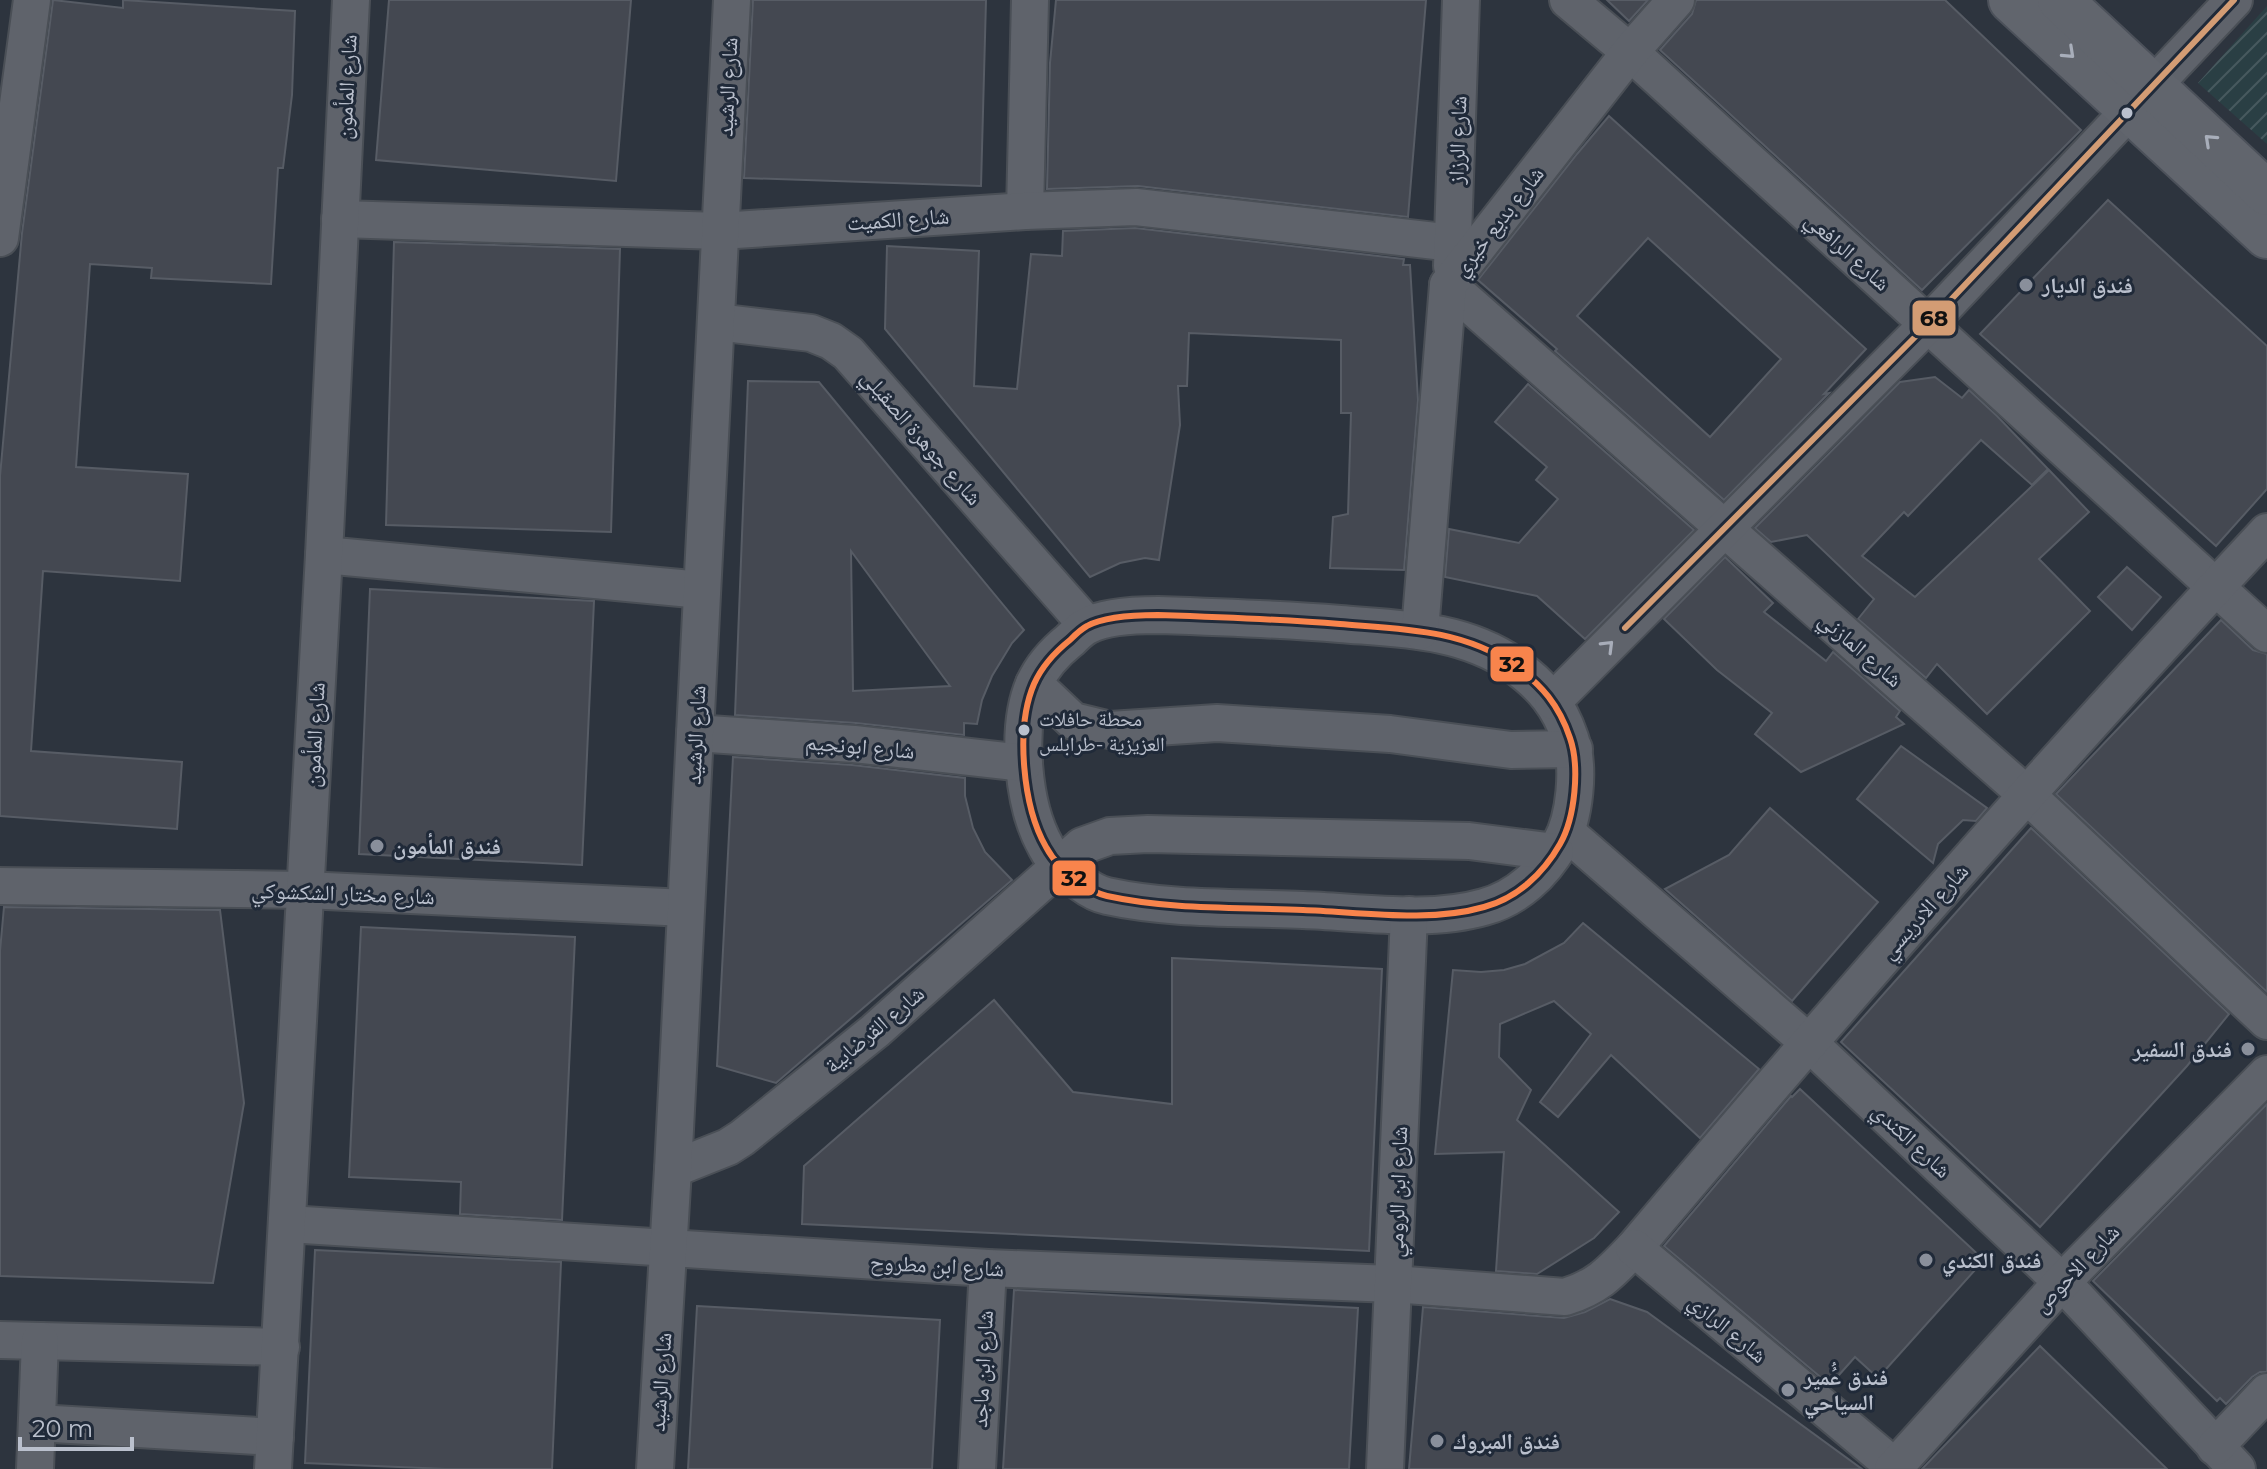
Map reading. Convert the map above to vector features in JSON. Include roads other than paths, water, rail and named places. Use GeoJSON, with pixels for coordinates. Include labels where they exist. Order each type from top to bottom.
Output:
{"type":"FeatureCollection","features":[{"type":"Feature","properties":{"kind":"main road"},"geometry":{"type":"LineString","coordinates":[[2011,0],[2267,193]]}},
{"type":"Feature","properties":{"kind":"main road"},"geometry":{"type":"LineString","coordinates":[[2060,0],[2142,99],[2267,236]]}},
{"type":"Feature","properties":{"kind":"street"},"geometry":{"type":"LineString","coordinates":[[0,238],[32,0]]}},
{"type":"Feature","properties":{"kind":"street","name":"شارع المأمون"},"geometry":{"type":"LineString","coordinates":[[274,1453],[324,555],[351,0]]}},
{"type":"Feature","properties":{"kind":"street","name":"شارع الرشيد"},"geometry":{"type":"LineString","coordinates":[[655,1469],[669,1249],[732,0]]}},
{"type":"Feature","properties":{"kind":"street"},"geometry":{"type":"LineString","coordinates":[[1025,211],[1030,0]]}},
{"type":"Feature","properties":{"kind":"street","name":"شارع الرزاز"},"geometry":{"type":"LineString","coordinates":[[1450,282],[1461,0]]}},
{"type":"Feature","properties":{"kind":"street","name":"شارع الرافعي"},"geometry":{"type":"LineString","coordinates":[[1568,0],[1630,52],[2267,634]]}},
{"type":"Feature","properties":{"kind":"street","name":"شارع بديع خيري"},"geometry":{"type":"LineString","coordinates":[[1420,631],[1450,282],[1630,52],[1676,0]]}},
{"type":"Feature","properties":{"kind":"street"},"geometry":{"type":"LineString","coordinates":[[1553,701],[1928,324],[2234,0]]}},
{"type":"Feature","properties":{"kind":"street","name":"شارع الكميت"},"geometry":{"type":"LineString","coordinates":[[340,219],[720,231],[1136,207],[1453,243]]}},
{"type":"Feature","properties":{"kind":"street","name":"شارع المازني"},"geometry":{"type":"LineString","coordinates":[[1450,282],[1724,529],[2027,795],[2267,1021]]}},
{"type":"Feature","properties":{"kind":"street","name":"شارع جوهرة الصقيلي"},"geometry":{"type":"LineString","coordinates":[[716,322],[811,333],[831,341],[848,353],[1087,625]]}},
{"type":"Feature","properties":{"kind":"street","name":"شارع الادريسي"},"geometry":{"type":"LineString","coordinates":[[1585,1291],[1606,1277],[1634,1248],[1808,1042],[2027,795],[2267,532]]}},
{"type":"Feature","properties":{"kind":"street"},"geometry":{"type":"LineString","coordinates":[[324,555],[702,590]]}},
{"type":"Feature","properties":{"kind":"street"},"geometry":{"type":"LineString","coordinates":[[1158,615],[1283,619],[1420,631],[1481,646],[1528,675],[1553,701],[1563,718],[1574,749],[1574,798],[1560,842],[1537,874],[1516,894],[1486,907],[1456,913],[1409,915],[1156,904],[1102,895],[1083,885],[1060,866],[1046,847],[1037,827],[1028,791],[1024,763],[1026,716],[1034,684],[1053,654],[1087,625],[1125,616],[1158,615]]}},
{"type":"Feature","properties":{"kind":"street"},"geometry":{"type":"LineString","coordinates":[[1034,684],[1073,721],[1110,730],[1217,723],[1390,734],[1511,750],[1574,749]]}},
{"type":"Feature","properties":{"kind":"street","name":"شارع ابونجيم"},"geometry":{"type":"LineString","coordinates":[[695,733],[854,744],[1024,763]]}},
{"type":"Feature","properties":{"kind":"street","name":"شارع القرضابية"},"geometry":{"type":"LineString","coordinates":[[673,1169],[728,1147],[742,1138],[875,1031],[1082,846],[1110,836],[1148,834],[1560,842]]}},
{"type":"Feature","properties":{"kind":"street","name":"شارع الكندي"},"geometry":{"type":"LineString","coordinates":[[1560,842],[1808,1042],[2062,1282],[2226,1458]]}},
{"type":"Feature","properties":{"kind":"street","name":"شارع مختار الشكشوكي"},"geometry":{"type":"LineString","coordinates":[[0,886],[305,890],[686,908]]}},
{"type":"Feature","properties":{"kind":"street","name":"شارع ابن الرومي"},"geometry":{"type":"LineString","coordinates":[[1385,1469],[1409,915]]}},
{"type":"Feature","properties":{"kind":"street","name":"شارع الاحوص"},"geometry":{"type":"LineString","coordinates":[[1894,1468],[2062,1282],[2267,1074]]}},
{"type":"Feature","properties":{"kind":"street","name":"شارع ابن مطروح"},"geometry":{"type":"LineString","coordinates":[[288,1224],[988,1268],[1393,1284],[1565,1297],[1585,1291]]}},
{"type":"Feature","properties":{"kind":"street","name":"شارع الرازي"},"geometry":{"type":"LineString","coordinates":[[1634,1248],[1894,1468]]}},
{"type":"Feature","properties":{"kind":"street","name":"شارع ابن ماجد"},"geometry":{"type":"LineString","coordinates":[[977,1469],[988,1268]]}},
{"type":"Feature","properties":{"kind":"street"},"geometry":{"type":"LineString","coordinates":[[0,1340],[281,1347]]}},
{"type":"Feature","properties":{"kind":"street"},"geometry":{"type":"LineString","coordinates":[[35,1469],[40,1341]]}},
{"type":"Feature","properties":{"kind":"street"},"geometry":{"type":"LineString","coordinates":[[2226,1458],[2267,1392]]}},
{"type":"Feature","properties":{"kind":"street"},"geometry":{"type":"LineString","coordinates":[[37,1423],[274,1453]]}},
{"type":"Feature","properties":{"kind":"place","name":"فندق الديار"},"geometry":{"type":"Point","coordinates":[2026,285]}},
{"type":"Feature","properties":{"kind":"place","name":"محطة حافلات العزيزية -طرابلس"},"geometry":{"type":"Point","coordinates":[1024,730]}},
{"type":"Feature","properties":{"kind":"place","name":"فندق المأمون"},"geometry":{"type":"Point","coordinates":[377,846]}},
{"type":"Feature","properties":{"kind":"place","name":"فندق السفير"},"geometry":{"type":"Point","coordinates":[2248,1049]}},
{"type":"Feature","properties":{"kind":"place","name":"فندق الكندي"},"geometry":{"type":"Point","coordinates":[1926,1260]}},
{"type":"Feature","properties":{"kind":"place","name":"فندق عُُمير السياحي"},"geometry":{"type":"Point","coordinates":[1788,1390]}},
{"type":"Feature","properties":{"kind":"place","name":"فندق المبروك"},"geometry":{"type":"Point","coordinates":[1437,1441]}}]}
